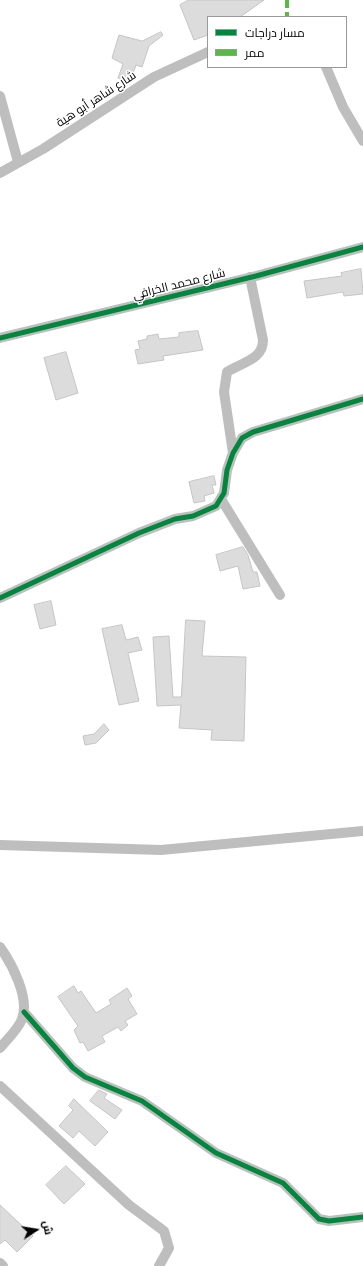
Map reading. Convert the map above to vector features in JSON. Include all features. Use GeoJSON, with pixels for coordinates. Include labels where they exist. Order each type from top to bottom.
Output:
{"type":"FeatureCollection","features":[{"type":"Feature","properties":{"kind":"street","name":"شارع شاهر أبو هية"},"geometry":{"type":"LineString","coordinates":[[0,173],[43,149],[154,77],[207,52]]}},
{"type":"Feature","properties":{"kind":"street"},"geometry":{"type":"LineString","coordinates":[[326,68],[343,107],[363,141]]}},
{"type":"Feature","properties":{"kind":"street"},"geometry":{"type":"LineString","coordinates":[[0,96],[18,162]]}},
{"type":"Feature","properties":{"kind":"street","name":"شارع محمد الخرافي"},"geometry":{"type":"LineString","coordinates":[[0,338],[250,277],[363,247]]}},
{"type":"Feature","properties":{"kind":"street"},"geometry":{"type":"LineString","coordinates":[[233,453],[224,392],[227,372],[259,354],[263,348],[263,340],[250,277]]}},
{"type":"Feature","properties":{"kind":"street"},"geometry":{"type":"LineString","coordinates":[[0,598],[139,533],[175,519],[207,511],[216,506],[221,499],[233,453],[242,438],[253,432],[363,399]]}},
{"type":"Feature","properties":{"kind":"street"},"geometry":{"type":"LineString","coordinates":[[221,499],[280,595]]}},
{"type":"Feature","properties":{"kind":"street"},"geometry":{"type":"LineString","coordinates":[[0,845],[161,850],[363,831]]}},
{"type":"Feature","properties":{"kind":"street"},"geometry":{"type":"LineString","coordinates":[[0,947],[21,987],[24,1012],[18,1027],[0,1048]]}},
{"type":"Feature","properties":{"kind":"street"},"geometry":{"type":"LineString","coordinates":[[24,1012],[73,1068],[85,1077],[142,1101],[216,1153],[283,1183],[319,1219],[329,1221],[363,1217]]}},
{"type":"Feature","properties":{"kind":"street"},"geometry":{"type":"LineString","coordinates":[[0,1086],[129,1205],[164,1231],[169,1248],[159,1266]]}},
{"type":"Feature","properties":{"kind":"street"},"geometry":{"type":"LineString","coordinates":[[0,1263],[3,1266]]}},
{"type":"Feature","properties":{"kind":"building"},"geometry":{"type":"Polygon","coordinates":[[[189,0],[264,0],[241,16],[207,16],[207,35],[194,40],[180,5],[189,0]]]}},
{"type":"Feature","properties":{"kind":"building"},"geometry":{"type":"Polygon","coordinates":[[[161,32],[163,35],[149,46],[142,67],[136,65],[130,82],[118,78],[123,64],[112,58],[119,35],[142,41],[161,32]]]}},
{"type":"Feature","properties":{"kind":"building"},"geometry":{"type":"Polygon","coordinates":[[[361,269],[363,294],[344,296],[343,292],[307,298],[304,281],[342,276],[341,273],[361,269]]]}},
{"type":"Feature","properties":{"kind":"building"},"geometry":{"type":"Polygon","coordinates":[[[198,331],[203,350],[163,356],[164,360],[138,364],[135,350],[140,349],[138,341],[147,339],[147,336],[158,334],[159,339],[179,337],[179,333],[198,331]]]}},
{"type":"Feature","properties":{"kind":"building"},"geometry":{"type":"Polygon","coordinates":[[[66,352],[78,393],[56,400],[44,358],[66,352]]]}},
{"type":"Feature","properties":{"kind":"building"},"geometry":{"type":"Polygon","coordinates":[[[214,476],[216,485],[212,485],[214,493],[204,496],[205,501],[194,503],[189,482],[214,476]]]}},
{"type":"Feature","properties":{"kind":"building"},"geometry":{"type":"Polygon","coordinates":[[[243,547],[248,555],[253,572],[257,572],[260,586],[243,589],[238,566],[220,571],[216,555],[243,547]]]}},
{"type":"Feature","properties":{"kind":"building"},"geometry":{"type":"Polygon","coordinates":[[[51,601],[56,625],[40,629],[34,605],[51,601]]]}},
{"type":"Feature","properties":{"kind":"building"},"geometry":{"type":"Polygon","coordinates":[[[186,620],[205,621],[202,656],[246,657],[244,741],[211,740],[212,730],[179,728],[181,705],[157,706],[153,637],[169,636],[173,697],[181,697],[186,620]]]}},
{"type":"Feature","properties":{"kind":"building"},"geometry":{"type":"Polygon","coordinates":[[[122,625],[126,640],[138,637],[142,650],[128,653],[139,701],[119,705],[102,629],[122,625]]]}},
{"type":"Feature","properties":{"kind":"building"},"geometry":{"type":"Polygon","coordinates":[[[104,724],[109,730],[96,743],[85,745],[83,736],[94,734],[104,724]]]}},
{"type":"Feature","properties":{"kind":"building"},"geometry":{"type":"Polygon","coordinates":[[[74,986],[78,993],[81,991],[96,1013],[111,1004],[109,1000],[127,988],[132,996],[128,999],[137,1014],[125,1021],[128,1025],[121,1031],[118,1027],[102,1036],[105,1042],[88,1051],[83,1042],[80,1043],[74,1030],[78,1026],[58,997],[74,986]]]}},
{"type":"Feature","properties":{"kind":"building"},"geometry":{"type":"Polygon","coordinates":[[[99,1090],[107,1094],[104,1098],[122,1110],[115,1119],[90,1101],[99,1090]]]}},
{"type":"Feature","properties":{"kind":"building"},"geometry":{"type":"Polygon","coordinates":[[[74,1099],[108,1132],[95,1146],[79,1131],[73,1138],[59,1126],[73,1110],[69,1106],[74,1099]]]}},
{"type":"Feature","properties":{"kind":"building"},"geometry":{"type":"Polygon","coordinates":[[[66,1166],[85,1184],[64,1204],[46,1185],[66,1166]]]}},
{"type":"Feature","properties":{"kind":"building"},"geometry":{"type":"Polygon","coordinates":[[[0,1205],[33,1236],[17,1252],[5,1240],[0,1244],[0,1205]]]}},
{"type":"Feature","properties":{"kind":"marked path"},"geometry":{"type":"LineString","coordinates":[[287,0],[287,16]]}},
{"type":"Feature","properties":{"kind":"cycle path"},"geometry":{"type":"LineString","coordinates":[[0,338],[256,276],[363,247]]}},
{"type":"Feature","properties":{"kind":"cycle path"},"geometry":{"type":"LineString","coordinates":[[0,598],[139,533],[175,519],[193,516],[216,506],[224,493],[227,470],[233,453],[242,438],[253,432],[363,399]]}},
{"type":"Feature","properties":{"kind":"cycle path"},"geometry":{"type":"LineString","coordinates":[[24,1012],[73,1068],[85,1077],[142,1101],[216,1153],[283,1183],[319,1219],[329,1221],[363,1217]]}}]}
